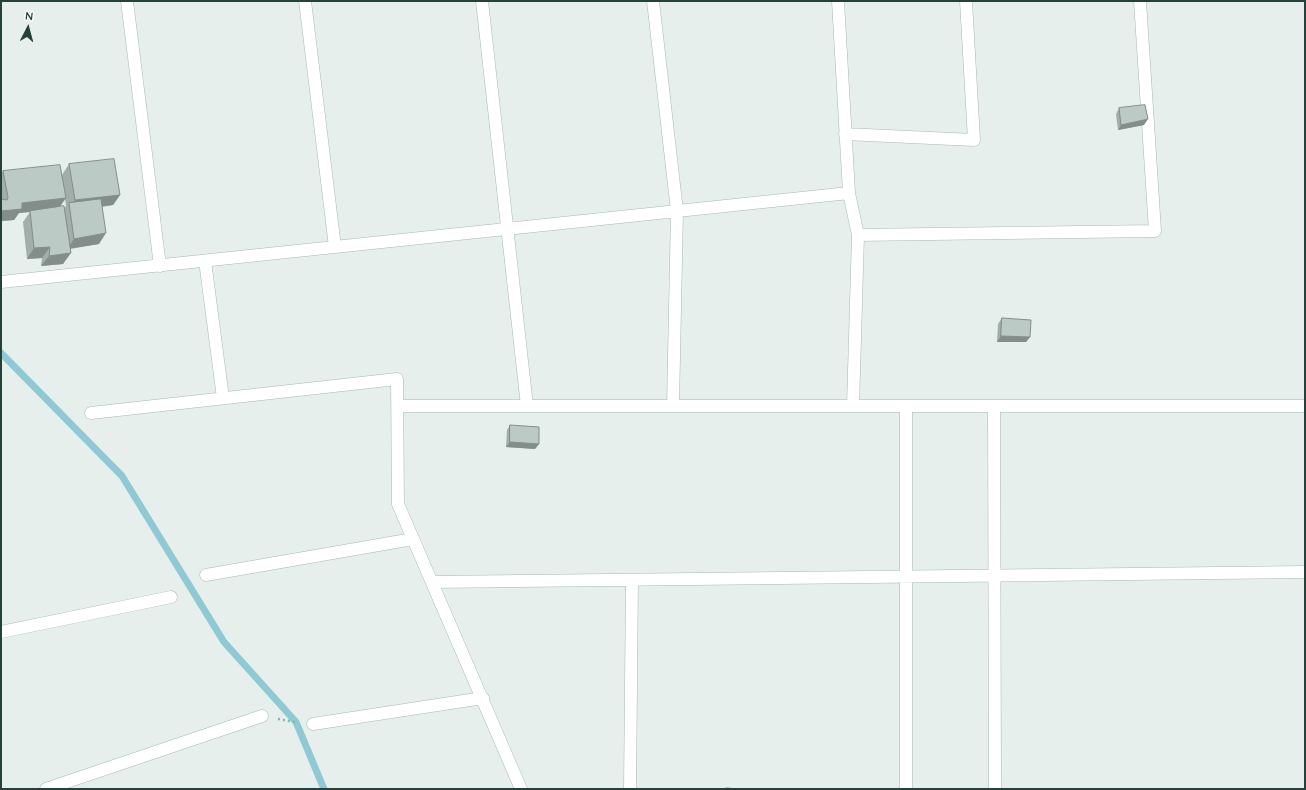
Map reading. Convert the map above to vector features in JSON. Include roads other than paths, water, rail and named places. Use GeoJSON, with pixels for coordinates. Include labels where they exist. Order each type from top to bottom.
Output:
{"type":"FeatureCollection","features":[{"type":"Feature","properties":{"kind":"street"},"geometry":{"type":"LineString","coordinates":[[127,1],[160,266]]}},
{"type":"Feature","properties":{"kind":"street"},"geometry":{"type":"LineString","coordinates":[[305,1],[335,247]]}},
{"type":"Feature","properties":{"kind":"street"},"geometry":{"type":"LineString","coordinates":[[482,1],[527,406]]}},
{"type":"Feature","properties":{"kind":"street"},"geometry":{"type":"LineString","coordinates":[[653,1],[677,212],[673,406]]}},
{"type":"Feature","properties":{"kind":"street"},"geometry":{"type":"LineString","coordinates":[[838,1],[848,193],[858,235],[852,406]]}},
{"type":"Feature","properties":{"kind":"street"},"geometry":{"type":"LineString","coordinates":[[845,134],[974,140],[966,1]]}},
{"type":"Feature","properties":{"kind":"street"},"geometry":{"type":"LineString","coordinates":[[858,235],[1155,231],[1140,1]]}},
{"type":"Feature","properties":{"kind":"street"},"geometry":{"type":"LineString","coordinates":[[1,282],[848,193]]}},
{"type":"Feature","properties":{"kind":"street"},"geometry":{"type":"LineString","coordinates":[[205,261],[222,398]]}},
{"type":"Feature","properties":{"kind":"street"},"geometry":{"type":"LineString","coordinates":[[91,413],[397,379],[398,504],[522,789]]}},
{"type":"Feature","properties":{"kind":"street"},"geometry":{"type":"LineString","coordinates":[[398,406],[1305,406]]}},
{"type":"Feature","properties":{"kind":"street"},"geometry":{"type":"LineString","coordinates":[[906,406],[906,789]]}},
{"type":"Feature","properties":{"kind":"street"},"geometry":{"type":"LineString","coordinates":[[994,406],[995,789]]}},
{"type":"Feature","properties":{"kind":"street"},"geometry":{"type":"LineString","coordinates":[[206,575],[413,539]]}},
{"type":"Feature","properties":{"kind":"street"},"geometry":{"type":"LineString","coordinates":[[432,582],[1305,572]]}},
{"type":"Feature","properties":{"kind":"street"},"geometry":{"type":"LineString","coordinates":[[630,789],[632,580]]}},
{"type":"Feature","properties":{"kind":"street"},"geometry":{"type":"LineString","coordinates":[[1,632],[171,597]]}},
{"type":"Feature","properties":{"kind":"street"},"geometry":{"type":"LineString","coordinates":[[313,724],[482,698]]}},
{"type":"Feature","properties":{"kind":"street"},"geometry":{"type":"LineString","coordinates":[[46,789],[262,716]]}},
{"type":"Feature","properties":{"kind":"waterway"},"geometry":{"type":"LineString","coordinates":[[1,353],[122,476],[224,642],[296,722],[324,789]]}}]}
